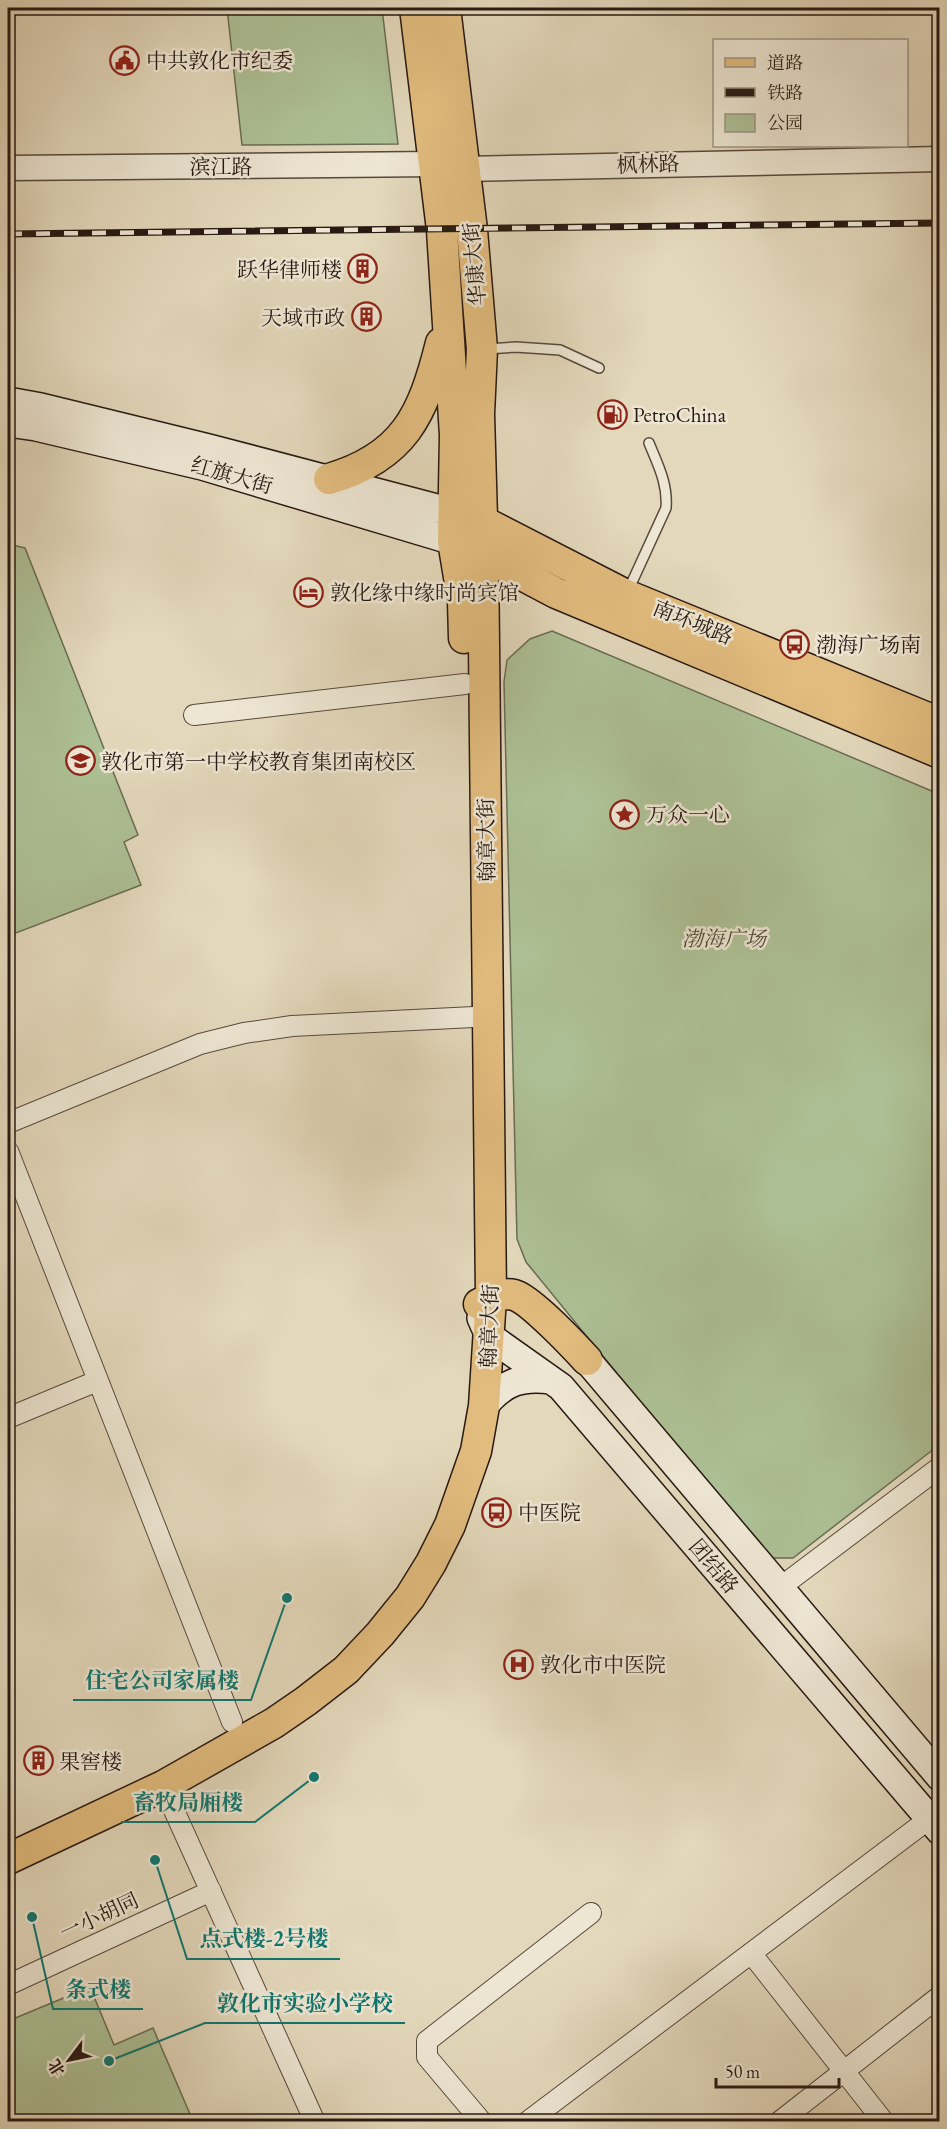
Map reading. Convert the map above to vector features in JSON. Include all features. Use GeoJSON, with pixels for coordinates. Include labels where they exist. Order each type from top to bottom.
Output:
{"type":"FeatureCollection","features":[{"type":"Feature","properties":{"kind":"main road","name":"华康大街"},"geometry":{"type":"LineString","coordinates":[[415,8],[442,230],[455,435],[453,526]]}},
{"type":"Feature","properties":{"kind":"main road","name":"华康大街"},"geometry":{"type":"LineString","coordinates":[[445,8],[465,169],[482,349],[479,414],[482,521]]}},
{"type":"Feature","properties":{"kind":"main road"},"geometry":{"type":"LineString","coordinates":[[329,480],[354,472],[382,456],[406,433],[423,402],[435,370],[448,320]]}},
{"type":"Feature","properties":{"kind":"main road","name":"红旗大街"},"geometry":{"type":"LineString","coordinates":[[8,401],[176,439],[329,480],[453,526]]}},
{"type":"Feature","properties":{"kind":"main road","name":"红旗大街"},"geometry":{"type":"LineString","coordinates":[[8,423],[36,427],[453,526]]}},
{"type":"Feature","properties":{"kind":"main road","name":"南环城路"},"geometry":{"type":"LineString","coordinates":[[453,526],[482,521],[626,595],[939,723]]}},
{"type":"Feature","properties":{"kind":"main road","name":"翰章大街"},"geometry":{"type":"LineString","coordinates":[[8,1838],[154,1767],[301,1684],[367,1621],[416,1552],[435,1512],[468,1407],[474,1376],[484,1313],[490,1207],[482,521]]}},
{"type":"Feature","properties":{"kind":"main road","name":"南环城路"},"geometry":{"type":"LineString","coordinates":[[453,526],[483,553],[556,593],[939,753]]}},
{"type":"Feature","properties":{"kind":"main road","name":"翰章大街"},"geometry":{"type":"LineString","coordinates":[[8,1859],[164,1786],[274,1723],[346,1670],[380,1634],[410,1597],[431,1563],[450,1525],[476,1451],[484,1406],[484,1313],[463,601],[453,526]]}},
{"type":"Feature","properties":{"kind":"main road"},"geometry":{"type":"LineString","coordinates":[[490,1207],[508,1261],[521,1287],[538,1311],[587,1360]]}},
{"type":"Feature","properties":{"kind":"main road"},"geometry":{"type":"LineString","coordinates":[[484,1313],[514,1295],[538,1311]]}},
{"type":"Feature","properties":{"kind":"main road","name":"团结路"},"geometry":{"type":"LineString","coordinates":[[484,1313],[551,1380],[561,1387],[934,1825]]}},
{"type":"Feature","properties":{"kind":"main road","name":"团结路"},"geometry":{"type":"LineString","coordinates":[[587,1360],[778,1589],[934,1766]]}},
{"type":"Feature","properties":{"kind":"main road"},"geometry":{"type":"LineString","coordinates":[[484,1406],[498,1390],[517,1381],[536,1378],[551,1380]]}},
{"type":"Feature","properties":{"kind":"street","name":"枫林路"},"geometry":{"type":"LineString","coordinates":[[465,169],[939,159]]}},
{"type":"Feature","properties":{"kind":"street","name":"滨江路"},"geometry":{"type":"LineString","coordinates":[[8,168],[435,164]]}},
{"type":"Feature","properties":{"kind":"street"},"geometry":{"type":"LineString","coordinates":[[194,715],[465,684]]}},
{"type":"Feature","properties":{"kind":"street"},"geometry":{"type":"LineString","coordinates":[[8,1123],[200,1044],[244,1033],[292,1026],[474,1017]]}},
{"type":"Feature","properties":{"kind":"street"},"geometry":{"type":"LineString","coordinates":[[8,1151],[232,1722]]}},
{"type":"Feature","properties":{"kind":"street"},"geometry":{"type":"LineString","coordinates":[[8,1418],[97,1381]]}},
{"type":"Feature","properties":{"kind":"street"},"geometry":{"type":"LineString","coordinates":[[778,1589],[939,1467]]}},
{"type":"Feature","properties":{"kind":"street"},"geometry":{"type":"LineString","coordinates":[[164,1786],[315,2121]]}},
{"type":"Feature","properties":{"kind":"street"},"geometry":{"type":"LineString","coordinates":[[527,2121],[751,1953],[934,1825]]}},
{"type":"Feature","properties":{"kind":"street","name":"一小胡同"},"geometry":{"type":"LineString","coordinates":[[8,1985],[211,1891]]}},
{"type":"Feature","properties":{"kind":"street"},"geometry":{"type":"LineString","coordinates":[[482,2121],[427,2057],[427,2041],[591,1913]]}},
{"type":"Feature","properties":{"kind":"street"},"geometry":{"type":"LineString","coordinates":[[751,1953],[884,2121]]}},
{"type":"Feature","properties":{"kind":"street"},"geometry":{"type":"LineString","coordinates":[[779,2121],[939,1996]]}},
{"type":"Feature","properties":{"kind":"lane"},"geometry":{"type":"LineString","coordinates":[[482,349],[516,347],[560,350],[599,368]]}},
{"type":"Feature","properties":{"kind":"lane"},"geometry":{"type":"LineString","coordinates":[[626,595],[666,508],[667,495],[663,477],[649,443]]}},
{"type":"Feature","properties":{"kind":"green space"},"geometry":{"type":"Polygon","coordinates":[[[227,8],[382,8],[398,144],[242,145],[227,8]]]}},
{"type":"Feature","properties":{"kind":"green space","name":"敦化市第一中学校教育集团南校区"},"geometry":{"type":"Polygon","coordinates":[[[8,544],[25,548],[138,835],[124,842],[141,885],[8,936],[8,544]]]}},
{"type":"Feature","properties":{"kind":"green space","name":"渤海广场"},"geometry":{"type":"Polygon","coordinates":[[[552,631],[939,794],[939,1445],[793,1558],[773,1558],[763,1552],[526,1262],[517,1239],[504,682],[507,660],[530,639],[552,631]]]}},
{"type":"Feature","properties":{"kind":"green space"},"geometry":{"type":"Polygon","coordinates":[[[90,1987],[114,2045],[153,2028],[193,2121],[8,2121],[8,2021],[90,1987]]]}},
{"type":"Feature","properties":{"kind":"railway"},"geometry":{"type":"LineString","coordinates":[[8,234],[940,223]]}},
{"type":"Feature","properties":{"kind":"place","name":"中共敦化市纪委"},"geometry":{"type":"Point","coordinates":[125,60]}},
{"type":"Feature","properties":{"kind":"place","name":"跃华律师楼"},"geometry":{"type":"Point","coordinates":[363,269]}},
{"type":"Feature","properties":{"kind":"place","name":"天域市政"},"geometry":{"type":"Point","coordinates":[366,317]}},
{"type":"Feature","properties":{"kind":"place","name":"PetroChina"},"geometry":{"type":"Point","coordinates":[612,414]}},
{"type":"Feature","properties":{"kind":"place","name":"敦化缘中缘时尚宾馆"},"geometry":{"type":"Point","coordinates":[309,592]}},
{"type":"Feature","properties":{"kind":"place","name":"渤海广场南"},"geometry":{"type":"Point","coordinates":[795,644]}},
{"type":"Feature","properties":{"kind":"place","name":"敦化市第一中学校教育集团南校区"},"geometry":{"type":"Point","coordinates":[80,761]}},
{"type":"Feature","properties":{"kind":"place","name":"万众一心"},"geometry":{"type":"Point","coordinates":[625,814]}},
{"type":"Feature","properties":{"kind":"place","name":"中医院"},"geometry":{"type":"Point","coordinates":[497,1512]}},
{"type":"Feature","properties":{"kind":"place","name":"住宅公司家属楼"},"geometry":{"type":"Point","coordinates":[287,1598]}},
{"type":"Feature","properties":{"kind":"place","name":"敦化市中医院"},"geometry":{"type":"Point","coordinates":[519,1664]}},
{"type":"Feature","properties":{"kind":"place","name":"果窖楼"},"geometry":{"type":"Point","coordinates":[38,1761]}},
{"type":"Feature","properties":{"kind":"place","name":"畜牧局厢楼"},"geometry":{"type":"Point","coordinates":[314,1777]}},
{"type":"Feature","properties":{"kind":"place","name":"点式楼-2号楼"},"geometry":{"type":"Point","coordinates":[155,1860]}},
{"type":"Feature","properties":{"kind":"place","name":"条式楼"},"geometry":{"type":"Point","coordinates":[32,1917]}},
{"type":"Feature","properties":{"kind":"place","name":"敦化市实验小学校"},"geometry":{"type":"Point","coordinates":[109,2061]}}]}
